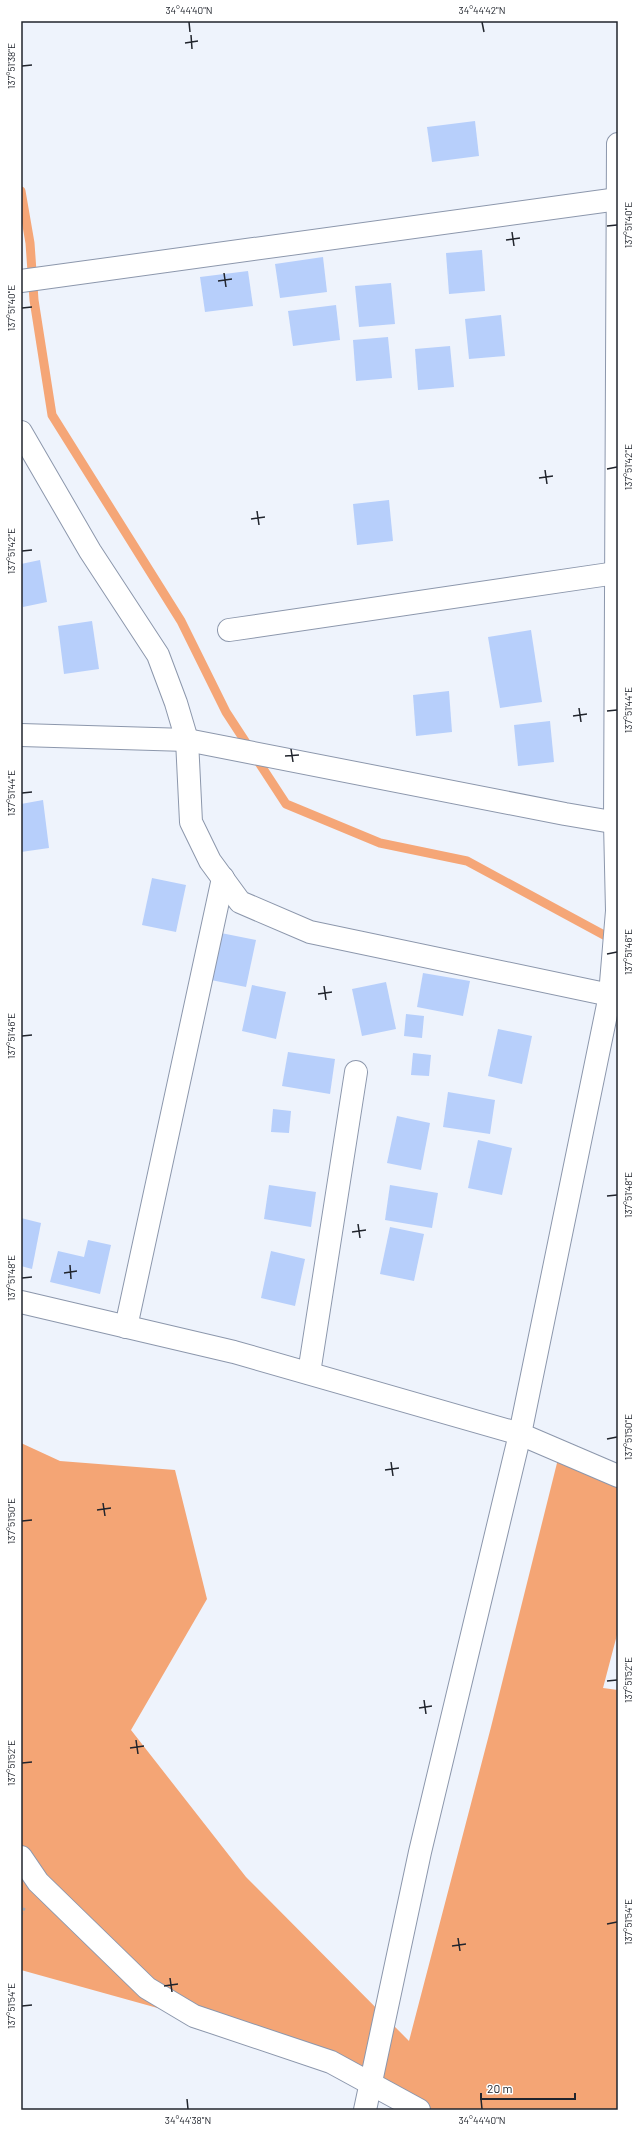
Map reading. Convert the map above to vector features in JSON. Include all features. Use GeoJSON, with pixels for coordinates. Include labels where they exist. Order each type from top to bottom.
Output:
{"type":"FeatureCollection","features":[{"type":"Feature","properties":{"kind":"street"},"geometry":{"type":"LineString","coordinates":[[365,2110],[420,1852],[520,1434],[610,995],[616,918],[617,823],[616,573],[618,144]]}},
{"type":"Feature","properties":{"kind":"street"},"geometry":{"type":"LineString","coordinates":[[21,281],[618,199]]}},
{"type":"Feature","properties":{"kind":"street"},"geometry":{"type":"LineString","coordinates":[[21,432],[90,551],[158,655],[176,703],[187,740],[191,822],[210,861],[240,902],[310,932],[610,995]]}},
{"type":"Feature","properties":{"kind":"street"},"geometry":{"type":"LineString","coordinates":[[229,630],[616,573]]}},
{"type":"Feature","properties":{"kind":"street"},"geometry":{"type":"LineString","coordinates":[[21,735],[187,740],[617,823]]}},
{"type":"Feature","properties":{"kind":"street"},"geometry":{"type":"LineString","coordinates":[[126,1327],[223,878]]}},
{"type":"Feature","properties":{"kind":"street"},"geometry":{"type":"LineString","coordinates":[[308,1373],[356,1072]]}},
{"type":"Feature","properties":{"kind":"street"},"geometry":{"type":"LineString","coordinates":[[21,1302],[234,1352],[520,1434],[618,1476]]}},
{"type":"Feature","properties":{"kind":"street"},"geometry":{"type":"LineString","coordinates":[[21,1857],[38,1882],[147,1988],[194,2016],[331,2062],[419,2110]]}},
{"type":"Feature","properties":{"kind":"shaded area"},"geometry":{"type":"Polygon","coordinates":[[[21,1443],[60,1461],[175,1470],[207,1599],[131,1730],[246,1877],[409,2041],[491,1727],[560,1451],[618,1476],[618,1631],[603,1688],[618,1690],[618,2110],[418,2110],[233,2029],[21,1970],[21,1443]]]}},
{"type":"Feature","properties":{"kind":"building"},"geometry":{"type":"Polygon","coordinates":[[[475,121],[479,156],[432,162],[427,127],[475,121]]]}},
{"type":"Feature","properties":{"kind":"building"},"geometry":{"type":"Polygon","coordinates":[[[482,250],[485,291],[449,294],[446,253],[482,250]]]}},
{"type":"Feature","properties":{"kind":"building"},"geometry":{"type":"Polygon","coordinates":[[[323,257],[327,292],[280,298],[275,264],[323,257]]]}},
{"type":"Feature","properties":{"kind":"building"},"geometry":{"type":"Polygon","coordinates":[[[248,271],[253,306],[205,312],[200,277],[248,271]]]}},
{"type":"Feature","properties":{"kind":"building"},"geometry":{"type":"Polygon","coordinates":[[[391,283],[395,324],[359,327],[355,286],[391,283]]]}},
{"type":"Feature","properties":{"kind":"building"},"geometry":{"type":"Polygon","coordinates":[[[336,305],[340,340],[293,346],[288,311],[336,305]]]}},
{"type":"Feature","properties":{"kind":"building"},"geometry":{"type":"Polygon","coordinates":[[[501,315],[505,356],[469,359],[465,319],[501,315]]]}},
{"type":"Feature","properties":{"kind":"building"},"geometry":{"type":"Polygon","coordinates":[[[388,337],[392,378],[356,381],[353,340],[388,337]]]}},
{"type":"Feature","properties":{"kind":"building"},"geometry":{"type":"Polygon","coordinates":[[[450,346],[454,387],[418,390],[415,349],[450,346]]]}},
{"type":"Feature","properties":{"kind":"building"},"geometry":{"type":"Polygon","coordinates":[[[389,500],[393,541],[357,545],[353,504],[389,500]]]}},
{"type":"Feature","properties":{"kind":"building"},"geometry":{"type":"Polygon","coordinates":[[[40,560],[47,602],[23,607],[21,596],[21,564],[40,560]]]}},
{"type":"Feature","properties":{"kind":"building"},"geometry":{"type":"Polygon","coordinates":[[[92,621],[99,669],[64,674],[58,626],[92,621]]]}},
{"type":"Feature","properties":{"kind":"building"},"geometry":{"type":"Polygon","coordinates":[[[531,630],[542,702],[500,708],[488,637],[531,630]]]}},
{"type":"Feature","properties":{"kind":"building"},"geometry":{"type":"Polygon","coordinates":[[[449,691],[452,732],[416,736],[413,695],[449,691]]]}},
{"type":"Feature","properties":{"kind":"building"},"geometry":{"type":"Polygon","coordinates":[[[550,721],[554,762],[518,766],[514,725],[550,721]]]}},
{"type":"Feature","properties":{"kind":"building"},"geometry":{"type":"Polygon","coordinates":[[[43,800],[49,848],[21,852],[21,804],[43,800]]]}},
{"type":"Feature","properties":{"kind":"building"},"geometry":{"type":"Polygon","coordinates":[[[152,878],[186,885],[176,932],[142,925],[152,878]]]}},
{"type":"Feature","properties":{"kind":"building"},"geometry":{"type":"Polygon","coordinates":[[[221,933],[256,940],[246,987],[211,980],[221,933]]]}},
{"type":"Feature","properties":{"kind":"building"},"geometry":{"type":"Polygon","coordinates":[[[423,973],[470,981],[463,1016],[417,1007],[423,973]]]}},
{"type":"Feature","properties":{"kind":"building"},"geometry":{"type":"Polygon","coordinates":[[[386,982],[396,1029],[362,1036],[352,989],[386,982]]]}},
{"type":"Feature","properties":{"kind":"building"},"geometry":{"type":"Polygon","coordinates":[[[252,985],[286,992],[276,1039],[242,1031],[252,985]]]}},
{"type":"Feature","properties":{"kind":"building"},"geometry":{"type":"Polygon","coordinates":[[[406,1014],[424,1016],[422,1038],[404,1036],[406,1014]]]}},
{"type":"Feature","properties":{"kind":"building"},"geometry":{"type":"Polygon","coordinates":[[[498,1029],[532,1036],[522,1084],[488,1076],[498,1029]]]}},
{"type":"Feature","properties":{"kind":"building"},"geometry":{"type":"Polygon","coordinates":[[[288,1052],[335,1059],[330,1094],[282,1086],[288,1052]]]}},
{"type":"Feature","properties":{"kind":"building"},"geometry":{"type":"Polygon","coordinates":[[[413,1053],[431,1055],[429,1076],[411,1075],[413,1053]]]}},
{"type":"Feature","properties":{"kind":"building"},"geometry":{"type":"Polygon","coordinates":[[[448,1092],[495,1100],[490,1134],[443,1127],[448,1092]]]}},
{"type":"Feature","properties":{"kind":"building"},"geometry":{"type":"Polygon","coordinates":[[[273,1109],[291,1111],[289,1133],[271,1132],[273,1109]]]}},
{"type":"Feature","properties":{"kind":"building"},"geometry":{"type":"Polygon","coordinates":[[[397,1116],[430,1123],[421,1170],[387,1163],[397,1116]]]}},
{"type":"Feature","properties":{"kind":"building"},"geometry":{"type":"Polygon","coordinates":[[[478,1140],[512,1148],[502,1195],[468,1188],[478,1140]]]}},
{"type":"Feature","properties":{"kind":"building"},"geometry":{"type":"Polygon","coordinates":[[[269,1185],[316,1192],[311,1227],[264,1219],[269,1185]]]}},
{"type":"Feature","properties":{"kind":"building"},"geometry":{"type":"Polygon","coordinates":[[[390,1185],[438,1193],[432,1228],[385,1220],[390,1185]]]}},
{"type":"Feature","properties":{"kind":"building"},"geometry":{"type":"Polygon","coordinates":[[[21,1218],[41,1223],[32,1269],[21,1266],[21,1218]]]}},
{"type":"Feature","properties":{"kind":"building"},"geometry":{"type":"Polygon","coordinates":[[[390,1227],[424,1234],[414,1281],[380,1274],[390,1227]]]}},
{"type":"Feature","properties":{"kind":"building"},"geometry":{"type":"Polygon","coordinates":[[[88,1240],[111,1245],[100,1294],[50,1282],[58,1251],[84,1257],[88,1240]]]}},
{"type":"Feature","properties":{"kind":"building"},"geometry":{"type":"Polygon","coordinates":[[[271,1251],[305,1259],[295,1306],[261,1298],[271,1251]]]}},
{"type":"Feature","properties":{"kind":"waterway"},"geometry":{"type":"LineString","coordinates":[[21,191],[30,243],[34,300],[52,415],[181,621],[226,712],[286,804],[380,843],[467,861],[615,941]]}}]}
